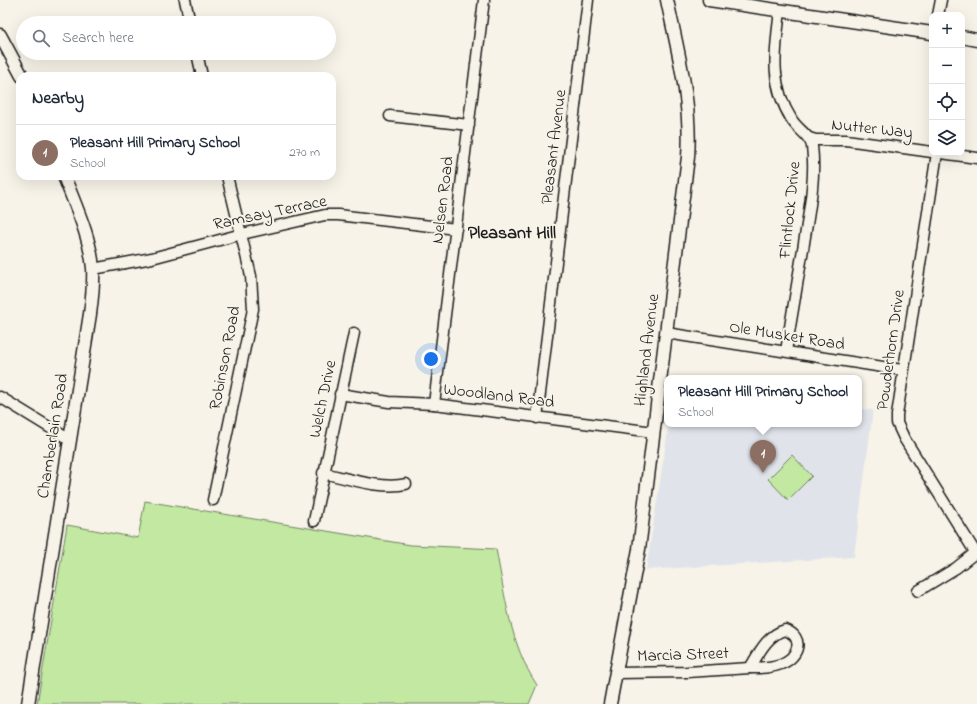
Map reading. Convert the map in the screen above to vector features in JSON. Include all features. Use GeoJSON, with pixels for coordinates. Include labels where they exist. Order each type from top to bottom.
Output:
{"type":"FeatureCollection","features":[{"type":"Feature","properties":{"kind":"street"},"geometry":{"type":"LineString","coordinates":[[185,0],[188,16]]}},
{"type":"Feature","properties":{"kind":"street","name":"Nelsen Road"},"geometry":{"type":"LineString","coordinates":[[434,404],[484,0]]}},
{"type":"Feature","properties":{"kind":"street","name":"Pleasant Avenue"},"geometry":{"type":"LineString","coordinates":[[537,418],[588,0]]}},
{"type":"Feature","properties":{"kind":"street","name":"Highland Avenue"},"geometry":{"type":"LineString","coordinates":[[610,704],[639,549],[686,173],[689,136],[684,78],[667,0]]}},
{"type":"Feature","properties":{"kind":"street"},"geometry":{"type":"LineString","coordinates":[[709,0],[929,33]]}},
{"type":"Feature","properties":{"kind":"street"},"geometry":{"type":"LineString","coordinates":[[939,12],[941,0]]}},
{"type":"Feature","properties":{"kind":"street","name":"Flintlock Drive"},"geometry":{"type":"LineString","coordinates":[[780,11],[775,58],[777,84],[792,121],[809,138],[812,146],[812,192],[786,352]]}},
{"type":"Feature","properties":{"kind":"street"},"geometry":{"type":"LineString","coordinates":[[0,35],[20,72]]}},
{"type":"Feature","properties":{"kind":"street"},"geometry":{"type":"LineString","coordinates":[[965,38],[977,40]]}},
{"type":"Feature","properties":{"kind":"street"},"geometry":{"type":"LineString","coordinates":[[199,60],[201,72]]}},
{"type":"Feature","properties":{"kind":"street"},"geometry":{"type":"LineString","coordinates":[[390,116],[469,125]]}},
{"type":"Feature","properties":{"kind":"street","name":"Nutter Way"},"geometry":{"type":"LineString","coordinates":[[809,138],[816,140],[846,140],[929,152]]}},
{"type":"Feature","properties":{"kind":"street","name":"Powderhorn Drive"},"geometry":{"type":"LineString","coordinates":[[937,156],[902,370],[897,423],[911,451],[976,554]]}},
{"type":"Feature","properties":{"kind":"street"},"geometry":{"type":"LineString","coordinates":[[963,156],[977,158]]}},
{"type":"Feature","properties":{"kind":"street","name":"Chamberlain Road"},"geometry":{"type":"LineString","coordinates":[[28,704],[90,314],[93,269],[83,227],[65,180]]}},
{"type":"Feature","properties":{"kind":"street","name":"Robinson Road"},"geometry":{"type":"LineString","coordinates":[[213,500],[253,309],[252,276],[228,180]]}},
{"type":"Feature","properties":{"kind":"street","name":"Ramsay Terrace"},"geometry":{"type":"LineString","coordinates":[[93,269],[152,258],[306,218],[333,215],[456,229]]}},
{"type":"Feature","properties":{"kind":"street","name":"Welch Drive"},"geometry":{"type":"LineString","coordinates":[[314,521],[354,333]]}},
{"type":"Feature","properties":{"kind":"street","name":"Ole Musket Road"},"geometry":{"type":"LineString","coordinates":[[666,333],[902,370]]}},
{"type":"Feature","properties":{"kind":"street","name":"Woodland Road"},"geometry":{"type":"LineString","coordinates":[[340,394],[406,404],[434,404],[654,432]]}},
{"type":"Feature","properties":{"kind":"street"},"geometry":{"type":"LineString","coordinates":[[0,397],[70,440]]}},
{"type":"Feature","properties":{"kind":"street"},"geometry":{"type":"LineString","coordinates":[[324,472],[373,483],[398,486],[406,484]]}},
{"type":"Feature","properties":{"kind":"street"},"geometry":{"type":"LineString","coordinates":[[918,591],[976,554]]}},
{"type":"Feature","properties":{"kind":"street","name":"Marcia Street"},"geometry":{"type":"LineString","coordinates":[[617,672],[687,672],[750,668],[776,666],[790,659],[797,648],[798,641],[793,633],[785,630],[776,632],[750,668]]}},
{"type":"Feature","properties":{"kind":"shaded area"},"geometry":{"type":"Polygon","coordinates":[[[862,409],[873,410],[854,557],[646,570],[669,427],[862,427],[862,409]]]}},
{"type":"Feature","properties":{"kind":"green space"},"geometry":{"type":"Polygon","coordinates":[[[792,455],[812,476],[788,500],[768,479],[792,455]]]}},
{"type":"Feature","properties":{"kind":"green space"},"geometry":{"type":"Polygon","coordinates":[[[145,501],[411,545],[496,549],[506,602],[515,637],[520,653],[537,685],[529,704],[37,704],[67,525],[138,538],[145,501]]]}},
{"type":"Feature","properties":{"kind":"place","name":"Pleasant Hill Primary School"},"geometry":{"type":"Point","coordinates":[763,473]}},
{"type":"Feature","properties":{"kind":"district","name":"Pleasant Hill"},"geometry":{"type":"Point","coordinates":[512,234]}}]}
